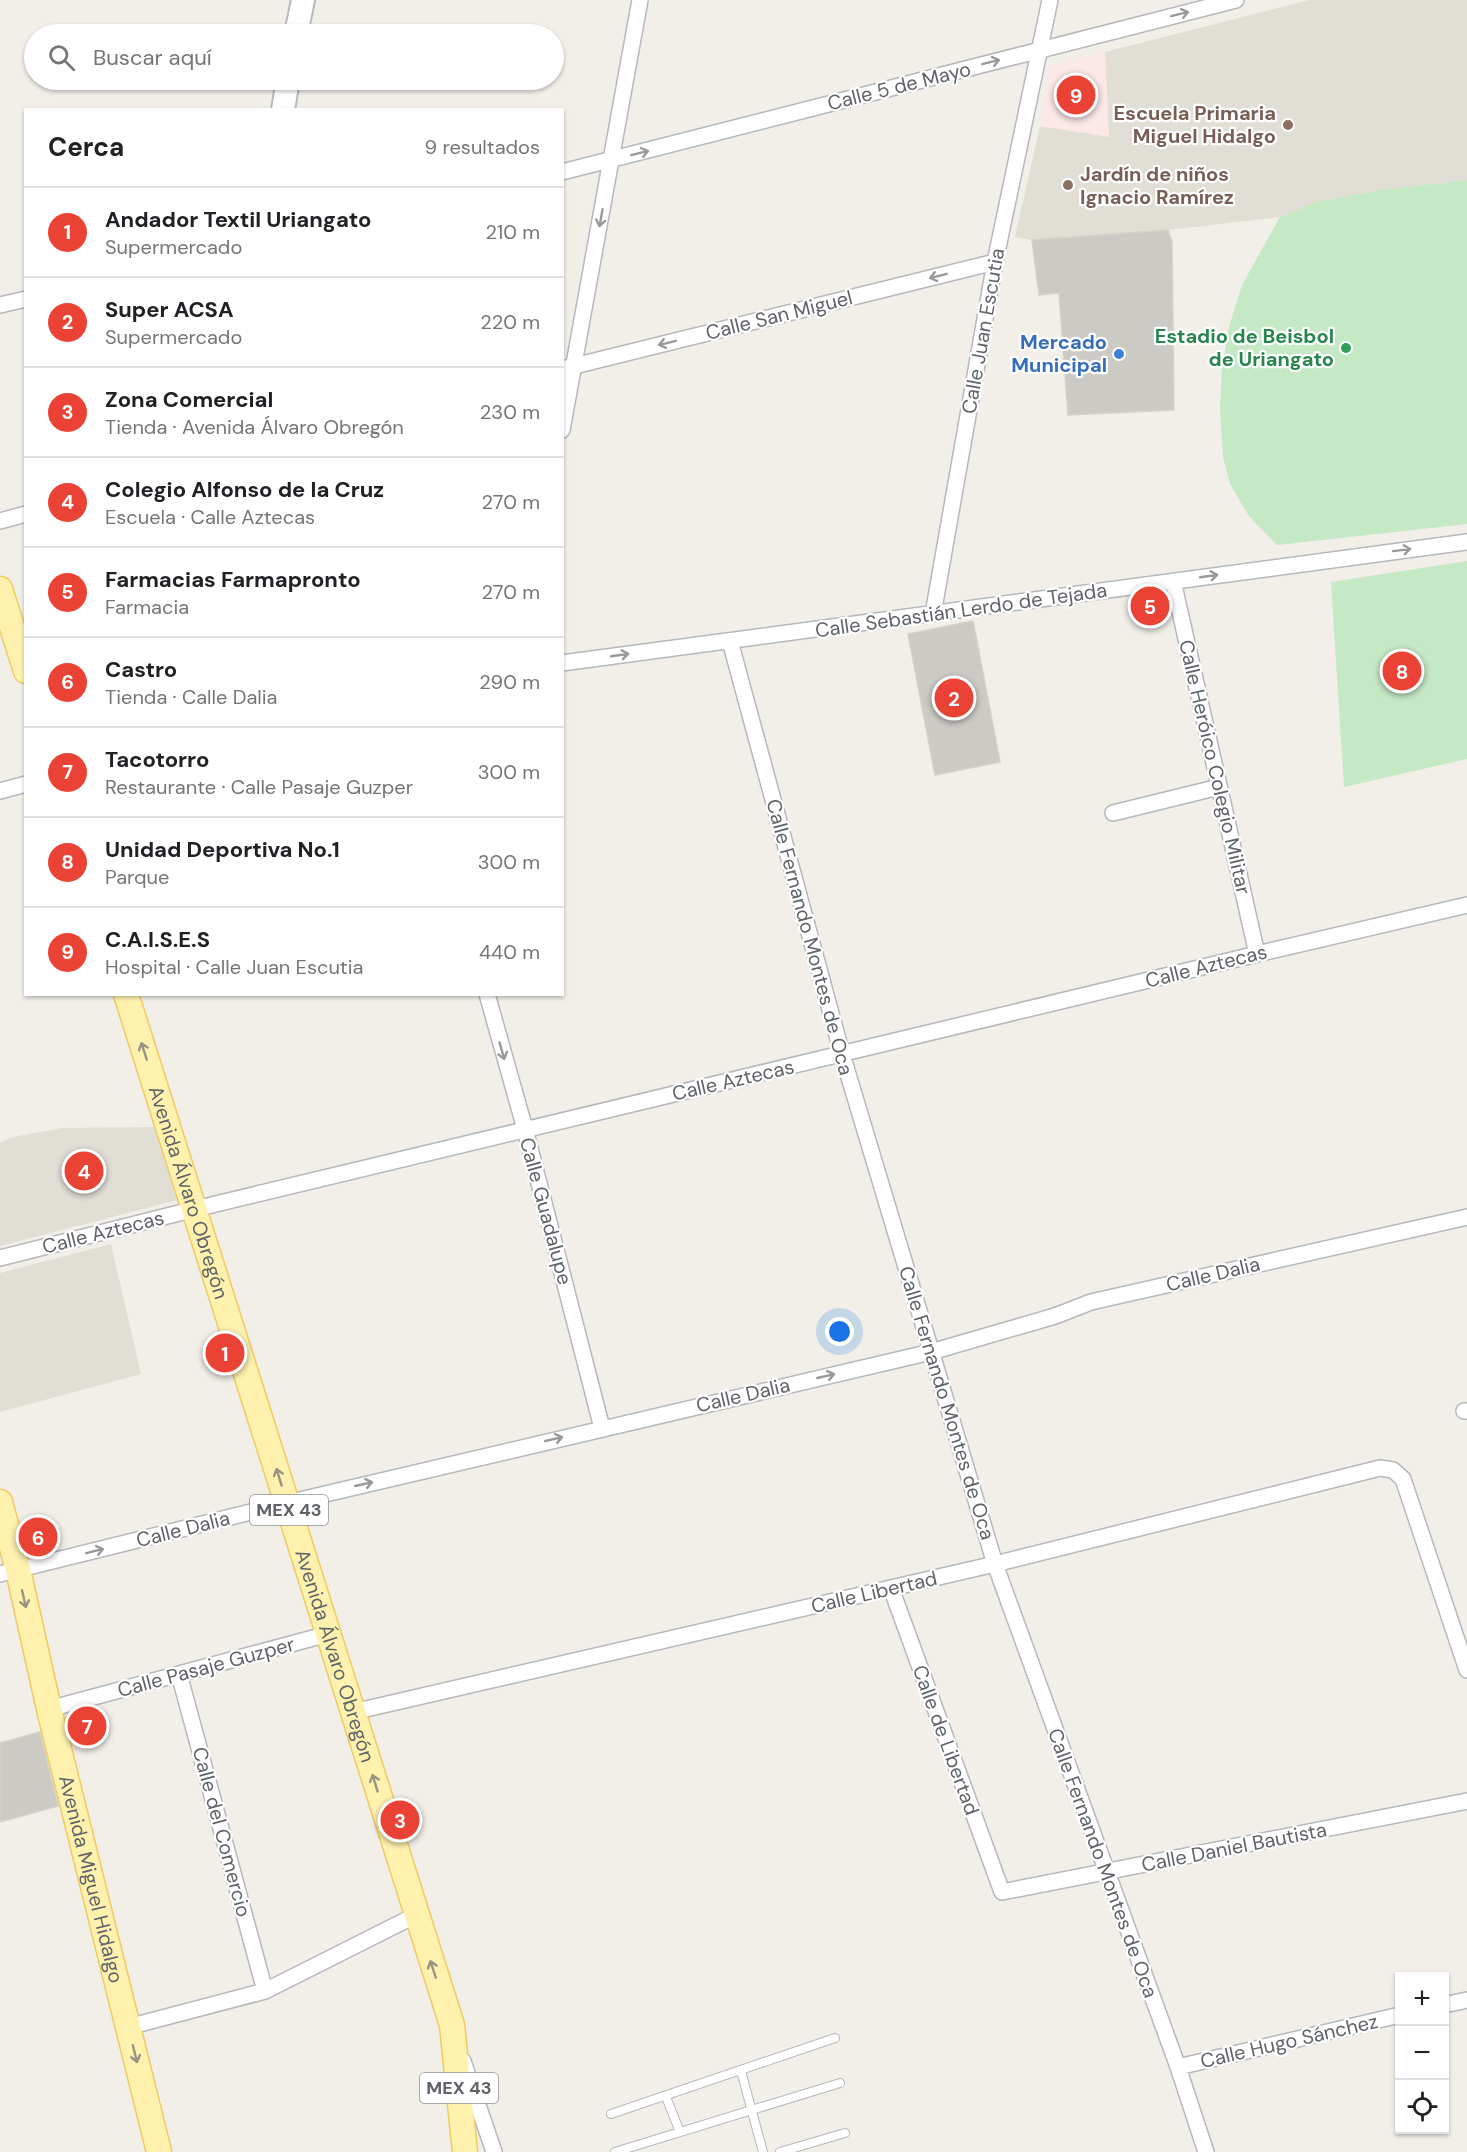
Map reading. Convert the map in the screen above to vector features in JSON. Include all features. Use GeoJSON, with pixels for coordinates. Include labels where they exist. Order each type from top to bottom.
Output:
{"type":"FeatureCollection","features":[{"type":"Feature","properties":{"kind":"main road"},"geometry":{"type":"LineString","coordinates":[[0,589],[24,665]]}},
{"type":"Feature","properties":{"kind":"main road","name":"Avenida Álvaro Obregón"},"geometry":{"type":"LineString","coordinates":[[127,996],[452,2025],[465,2152]]}},
{"type":"Feature","properties":{"kind":"main road","name":"Avenida Miguel Hidalgo"},"geometry":{"type":"LineString","coordinates":[[0,1502],[9,1572],[49,1709],[159,2152]]}},
{"type":"Feature","properties":{"kind":"street"},"geometry":{"type":"LineString","coordinates":[[298,24],[303,0]]}},
{"type":"Feature","properties":{"kind":"street"},"geometry":{"type":"LineString","coordinates":[[564,409],[568,367],[611,160],[640,0]]}},
{"type":"Feature","properties":{"kind":"street","name":"Calle Juan Escutia"},"geometry":{"type":"LineString","coordinates":[[933,614],[995,262],[1050,0]]}},
{"type":"Feature","properties":{"kind":"street","name":"Calle 5 de Mayo"},"geometry":{"type":"LineString","coordinates":[[564,172],[1236,0]]}},
{"type":"Feature","properties":{"kind":"street"},"geometry":{"type":"LineString","coordinates":[[283,108],[286,90]]}},
{"type":"Feature","properties":{"kind":"street","name":"Calle San Miguel"},"geometry":{"type":"LineString","coordinates":[[568,367],[995,262]]}},
{"type":"Feature","properties":{"kind":"street"},"geometry":{"type":"LineString","coordinates":[[0,305],[24,299]]}},
{"type":"Feature","properties":{"kind":"street"},"geometry":{"type":"LineString","coordinates":[[0,521],[24,515]]}},
{"type":"Feature","properties":{"kind":"street","name":"Calle Sebastián Lerdo de Tejada"},"geometry":{"type":"LineString","coordinates":[[564,663],[1467,542]]}},
{"type":"Feature","properties":{"kind":"street","name":"Calle Heróico Colegio Militar"},"geometry":{"type":"LineString","coordinates":[[1173,581],[1257,954]]}},
{"type":"Feature","properties":{"kind":"street","name":"Calle Fernando Montes de Oca"},"geometry":{"type":"LineString","coordinates":[[730,641],[842,1054],[995,1564],[1178,2067],[1206,2152]]}},
{"type":"Feature","properties":{"kind":"street"},"geometry":{"type":"LineString","coordinates":[[0,791],[24,785]]}},
{"type":"Feature","properties":{"kind":"street"},"geometry":{"type":"LineString","coordinates":[[1113,813],[1219,787]]}},
{"type":"Feature","properties":{"kind":"street","name":"Calle Aztecas"},"geometry":{"type":"LineString","coordinates":[[0,1258],[195,1209],[1467,905]]}},
{"type":"Feature","properties":{"kind":"street","name":"Calle Guadalupe"},"geometry":{"type":"LineString","coordinates":[[488,996],[525,1130],[602,1428]]}},
{"type":"Feature","properties":{"kind":"street","name":"Calle Dalia"},"geometry":{"type":"LineString","coordinates":[[9,1572],[287,1503],[931,1352],[1055,1316],[1091,1302],[1467,1217]]}},
{"type":"Feature","properties":{"kind":"street","name":"Calle Libertad"},"geometry":{"type":"LineString","coordinates":[[353,1712],[995,1564],[1380,1468],[1393,1470],[1403,1479],[1467,1670]]}},
{"type":"Feature","properties":{"kind":"street","name":"Calle de Libertad"},"geometry":{"type":"LineString","coordinates":[[891,1588],[1002,1892]]}},
{"type":"Feature","properties":{"kind":"street","name":"Calle Pasaje Guzper"},"geometry":{"type":"LineString","coordinates":[[49,1709],[328,1634]]}},
{"type":"Feature","properties":{"kind":"street","name":"Calle del Comercio"},"geometry":{"type":"LineString","coordinates":[[179,1674],[265,1991]]}},
{"type":"Feature","properties":{"kind":"street","name":"Calle Daniel Bautista"},"geometry":{"type":"LineString","coordinates":[[1002,1892],[1467,1801]]}},
{"type":"Feature","properties":{"kind":"street"},"geometry":{"type":"LineString","coordinates":[[128,2027],[265,1991],[416,1915]]}},
{"type":"Feature","properties":{"kind":"street"},"geometry":{"type":"LineString","coordinates":[[1449,2004],[1467,2000]]}},
{"type":"Feature","properties":{"kind":"street","name":"Calle Hugo Sánchez"},"geometry":{"type":"LineString","coordinates":[[1178,2067],[1395,2016]]}},
{"type":"Feature","properties":{"kind":"street"},"geometry":{"type":"LineString","coordinates":[[452,2025],[494,2152]]}},
{"type":"Feature","properties":{"kind":"lane"},"geometry":{"type":"LineString","coordinates":[[611,2114],[835,2038]]}},
{"type":"Feature","properties":{"kind":"lane"},"geometry":{"type":"LineString","coordinates":[[741,2071],[764,2152]]}},
{"type":"Feature","properties":{"kind":"lane"},"geometry":{"type":"LineString","coordinates":[[615,2152],[840,2083]]}},
{"type":"Feature","properties":{"kind":"lane"},"geometry":{"type":"LineString","coordinates":[[666,2097],[680,2132]]}},
{"type":"Feature","properties":{"kind":"lane"},"geometry":{"type":"LineString","coordinates":[[780,2152],[845,2133]]}},
{"type":"Feature","properties":{"kind":"shaded area","name":"Escuela Primaria Miguel Hidalgo"},"geometry":{"type":"Polygon","coordinates":[[[1309,0],[1467,0],[1467,180],[1380,190],[1316,202],[1280,217],[1168,230],[1032,240],[1015,237],[1040,126],[1109,136],[1105,52],[1309,0]]]}},
{"type":"Feature","properties":{"kind":"shaded area"},"geometry":{"type":"Polygon","coordinates":[[[1105,52],[1109,137],[1040,126],[1050,65],[1105,52]]]}},
{"type":"Feature","properties":{"kind":"shaded area"},"geometry":{"type":"Polygon","coordinates":[[[154,1127],[178,1200],[0,1246],[0,1143],[13,1137],[62,1128],[154,1127]]]}},
{"type":"Feature","properties":{"kind":"shaded area"},"geometry":{"type":"Polygon","coordinates":[[[111,1244],[141,1374],[0,1412],[0,1273],[111,1244]]]}},
{"type":"Feature","properties":{"kind":"green space","name":"Estadio de Beisbol de Uriangato"},"geometry":{"type":"Polygon","coordinates":[[[1467,180],[1467,524],[1277,545],[1249,516],[1230,484],[1223,457],[1220,406],[1222,369],[1229,327],[1242,285],[1280,217],[1316,202],[1380,190],[1467,180]]]}},
{"type":"Feature","properties":{"kind":"green space"},"geometry":{"type":"Polygon","coordinates":[[[1467,561],[1467,759],[1344,787],[1331,582],[1467,561]]]}},
{"type":"Feature","properties":{"kind":"building","name":"Mercado Municipal"},"geometry":{"type":"Polygon","coordinates":[[[1168,230],[1172,242],[1174,410],[1068,415],[1059,293],[1039,295],[1032,240],[1168,230]]]}},
{"type":"Feature","properties":{"kind":"building"},"geometry":{"type":"Polygon","coordinates":[[[973,621],[1000,762],[935,775],[908,634],[973,621]]]}},
{"type":"Feature","properties":{"kind":"building"},"geometry":{"type":"Polygon","coordinates":[[[40,1732],[58,1806],[0,1822],[0,1743],[40,1732]]]}},
{"type":"Feature","properties":{"kind":"place","name":"C.A.I.S.E.S"},"geometry":{"type":"Point","coordinates":[1076,95]}},
{"type":"Feature","properties":{"kind":"place","name":"Escuela Primaria Miguel Hidalgo"},"geometry":{"type":"Point","coordinates":[1288,125]}},
{"type":"Feature","properties":{"kind":"place","name":"Jardín de niños Ignacio Ramírez"},"geometry":{"type":"Point","coordinates":[1068,185]}},
{"type":"Feature","properties":{"kind":"place","name":"Estadio de Beisbol de Uriangato"},"geometry":{"type":"Point","coordinates":[1346,348]}},
{"type":"Feature","properties":{"kind":"place","name":"Mercado Municipal"},"geometry":{"type":"Point","coordinates":[1119,354]}},
{"type":"Feature","properties":{"kind":"place","name":"Farmacias Farmapronto"},"geometry":{"type":"Point","coordinates":[1150,606]}},
{"type":"Feature","properties":{"kind":"place","name":"Unidad Deportiva No.1"},"geometry":{"type":"Point","coordinates":[1402,671]}},
{"type":"Feature","properties":{"kind":"place","name":"Super ACSA"},"geometry":{"type":"Point","coordinates":[954,698]}},
{"type":"Feature","properties":{"kind":"place","name":"Colegio Alfonso de la Cruz"},"geometry":{"type":"Point","coordinates":[84,1171]}},
{"type":"Feature","properties":{"kind":"place","name":"Andador Textil Uriangato"},"geometry":{"type":"Point","coordinates":[225,1353]}},
{"type":"Feature","properties":{"kind":"place","name":"Castro"},"geometry":{"type":"Point","coordinates":[38,1537]}},
{"type":"Feature","properties":{"kind":"place","name":"Tacotorro"},"geometry":{"type":"Point","coordinates":[87,1726]}},
{"type":"Feature","properties":{"kind":"place","name":"Zona Comercial"},"geometry":{"type":"Point","coordinates":[400,1820]}}]}
